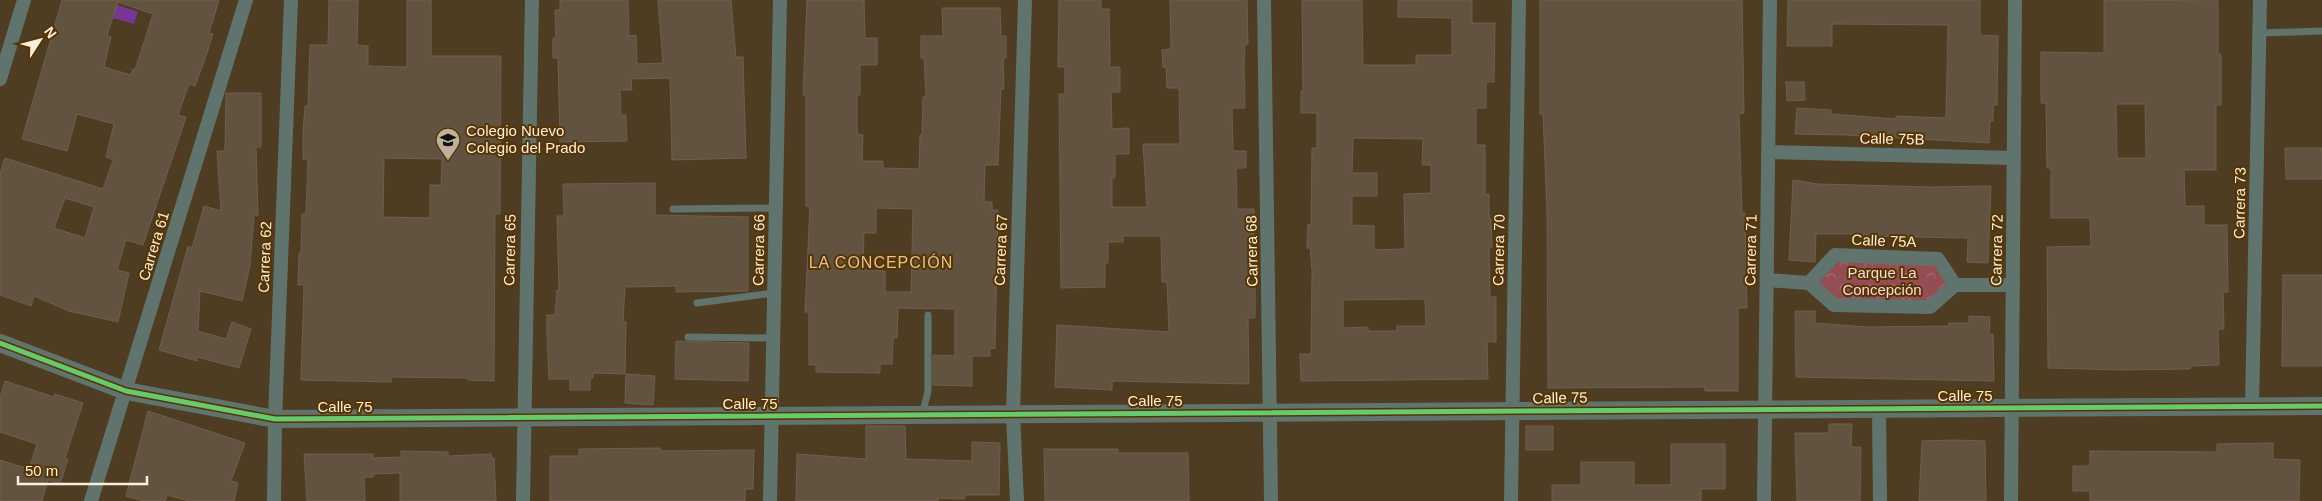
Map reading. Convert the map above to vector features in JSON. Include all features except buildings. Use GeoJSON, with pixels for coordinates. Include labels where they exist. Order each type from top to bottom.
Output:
{"type":"FeatureCollection","features":[{"type":"Feature","properties":{"kind":"street"},"geometry":{"type":"LineString","coordinates":[[0,79],[24,0]]}},
{"type":"Feature","properties":{"kind":"street","name":"Carrera 62"},"geometry":{"type":"LineString","coordinates":[[286,0],[291,15]]}},
{"type":"Feature","properties":{"kind":"street","name":"Carrera 62"},"geometry":{"type":"LineString","coordinates":[[274,501],[275,420],[291,0]]}},
{"type":"Feature","properties":{"kind":"street","name":"Carrera 65"},"geometry":{"type":"LineString","coordinates":[[523,501],[532,0]]}},
{"type":"Feature","properties":{"kind":"street","name":"Carrera 66"},"geometry":{"type":"LineString","coordinates":[[770,501],[780,0]]}},
{"type":"Feature","properties":{"kind":"street","name":"Carrera 67"},"geometry":{"type":"LineString","coordinates":[[1017,501],[1013,415],[1025,0]]}},
{"type":"Feature","properties":{"kind":"street","name":"Carrera 68"},"geometry":{"type":"LineString","coordinates":[[1264,0],[1271,501]]}},
{"type":"Feature","properties":{"kind":"street","name":"Carrera 70"},"geometry":{"type":"LineString","coordinates":[[1512,501],[1519,0]]}},
{"type":"Feature","properties":{"kind":"street","name":"Carrera 71"},"geometry":{"type":"LineString","coordinates":[[1764,501],[1770,0]]}},
{"type":"Feature","properties":{"kind":"street","name":"Carrera 72"},"geometry":{"type":"LineString","coordinates":[[2011,501],[2015,0]]}},
{"type":"Feature","properties":{"kind":"street","name":"Carrera 73"},"geometry":{"type":"LineString","coordinates":[[2252,407],[2260,0]]}},
{"type":"Feature","properties":{"kind":"street","name":"Carrera 61"},"geometry":{"type":"LineString","coordinates":[[91,501],[247,1]]}},
{"type":"Feature","properties":{"kind":"street","name":"Calle 75B"},"geometry":{"type":"LineString","coordinates":[[1769,152],[2014,158]]}},
{"type":"Feature","properties":{"kind":"street","name":"Calle 75A"},"geometry":{"type":"LineString","coordinates":[[1809,283],[1835,255],[1938,259],[1955,285]]}},
{"type":"Feature","properties":{"kind":"street"},"geometry":{"type":"LineString","coordinates":[[1767,280],[1809,283],[1834,306],[1930,307],[1955,285],[2012,285]]}},
{"type":"Feature","properties":{"kind":"street","name":"Calle 75"},"geometry":{"type":"LineString","coordinates":[[0,343],[126,391],[275,420],[2322,406]]}},
{"type":"Feature","properties":{"kind":"street"},"geometry":{"type":"LineString","coordinates":[[1879,409],[1880,501]]}},
{"type":"Feature","properties":{"kind":"lane"},"geometry":{"type":"LineString","coordinates":[[2260,33],[2322,31]]}},
{"type":"Feature","properties":{"kind":"lane"},"geometry":{"type":"LineString","coordinates":[[673,209],[776,208]]}},
{"type":"Feature","properties":{"kind":"lane"},"geometry":{"type":"LineString","coordinates":[[697,303],[774,293]]}},
{"type":"Feature","properties":{"kind":"lane"},"geometry":{"type":"LineString","coordinates":[[922,415],[928,391],[928,315]]}},
{"type":"Feature","properties":{"kind":"lane"},"geometry":{"type":"LineString","coordinates":[[688,336],[773,338]]}},
{"type":"Feature","properties":{"kind":"green space","name":"Parque La Concepción"},"geometry":{"type":"Polygon","coordinates":[[[1837,260],[1936,262],[1950,285],[1928,303],[1836,302],[1815,282],[1837,260]]]}},
{"type":"Feature","properties":{"kind":"shaded area"},"geometry":{"type":"Polygon","coordinates":[[[117,5],[138,12],[134,24],[113,18],[117,5]]]}},
{"type":"Feature","properties":{"kind":"cycle path"},"geometry":{"type":"LineString","coordinates":[[0,343],[126,391],[275,419],[2322,406]]}},
{"type":"Feature","properties":{"kind":"place","name":"Colegio Nuevo Colegio del Prado"},"geometry":{"type":"Point","coordinates":[448,161]}},
{"type":"Feature","properties":{"kind":"district","name":"LA CONCEPCIÓN"},"geometry":{"type":"Point","coordinates":[881,262]}}]}
